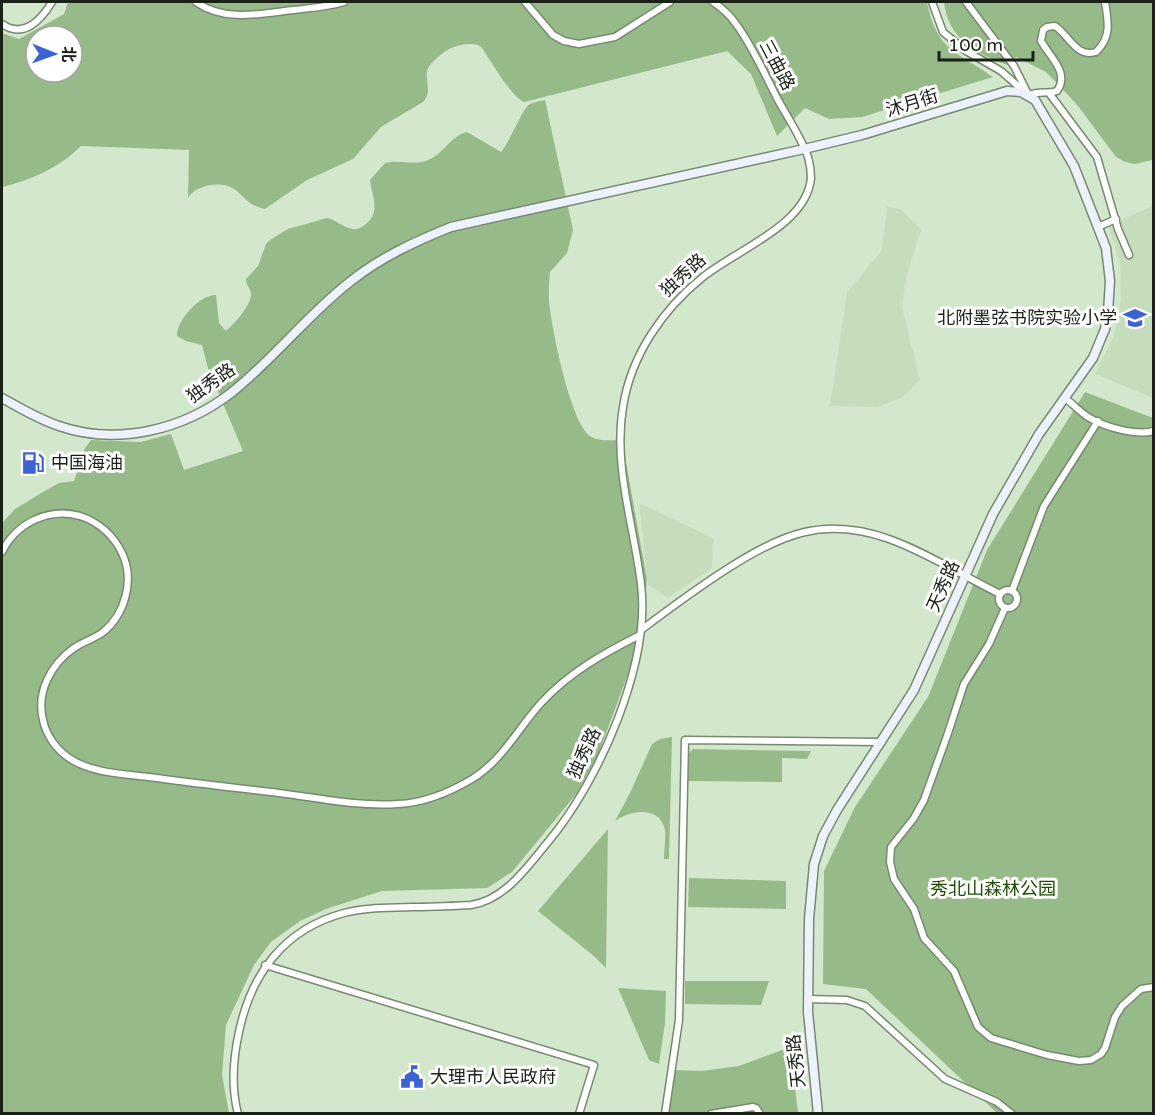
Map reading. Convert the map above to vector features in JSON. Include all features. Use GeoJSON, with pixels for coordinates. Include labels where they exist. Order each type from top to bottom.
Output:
{"type":"FeatureCollection","features":[{"type":"Feature","properties":{"kind":"main road","name":"沐月街"},"geometry":{"type":"LineString","coordinates":[[804,149],[862,135],[1007,91],[1029,95]]}},
{"type":"Feature","properties":{"kind":"main road","name":"天秀路"},"geometry":{"type":"LineString","coordinates":[[818,1113],[808,999],[809,920],[814,864],[823,836],[837,810],[914,690],[993,514],[1019,466],[1093,358],[1105,329],[1110,297],[1109,265],[1098,227],[1063,144],[1040,106],[1029,95]]}},
{"type":"Feature","properties":{"kind":"main road","name":"独秀路"},"geometry":{"type":"LineString","coordinates":[[2,398],[31,415],[75,431],[112,435],[158,429],[198,414],[231,393],[350,281],[379,261],[417,240],[451,227],[494,216],[804,149]]}},
{"type":"Feature","properties":{"kind":"street"},"geometry":{"type":"LineString","coordinates":[[2,24],[14,30],[29,27],[41,17],[52,2]]}},
{"type":"Feature","properties":{"kind":"street"},"geometry":{"type":"LineString","coordinates":[[196,2],[219,13],[241,15],[327,6],[344,2]]}},
{"type":"Feature","properties":{"kind":"street"},"geometry":{"type":"LineString","coordinates":[[525,2],[554,35],[564,41],[579,44],[615,37],[670,2]]}},
{"type":"Feature","properties":{"kind":"street","name":"三曲路"},"geometry":{"type":"LineString","coordinates":[[713,2],[729,15],[742,33],[804,149]]}},
{"type":"Feature","properties":{"kind":"street"},"geometry":{"type":"LineString","coordinates":[[932,2],[943,32],[966,51],[1001,71],[1029,95]]}},
{"type":"Feature","properties":{"kind":"street"},"geometry":{"type":"LineString","coordinates":[[966,2],[1014,66],[1029,95]]}},
{"type":"Feature","properties":{"kind":"street"},"geometry":{"type":"LineString","coordinates":[[1029,95],[1038,91],[1049,93],[1060,88],[1061,78],[1057,64],[1041,41],[1043,30],[1055,26],[1077,49],[1086,54],[1096,52],[1105,42],[1108,33],[1105,2]]}},
{"type":"Feature","properties":{"kind":"street"},"geometry":{"type":"LineString","coordinates":[[1049,93],[1097,157],[1129,255]]}},
{"type":"Feature","properties":{"kind":"street","name":"独秀路"},"geometry":{"type":"LineString","coordinates":[[238,1113],[233,1080],[237,1042],[251,991],[265,965],[279,950],[298,935],[339,914],[370,908],[471,905],[490,900],[502,892],[555,834],[587,786],[619,714],[632,672],[640,632],[642,587],[626,493],[621,444],[622,407],[631,375],[653,331],[684,293],[719,265],[781,226],[795,213],[807,194],[811,180],[810,164],[804,149]]}},
{"type":"Feature","properties":{"kind":"street"},"geometry":{"type":"LineString","coordinates":[[1098,227],[1116,219]]}},
{"type":"Feature","properties":{"kind":"street"},"geometry":{"type":"LineString","coordinates":[[1065,398],[1089,417],[1098,421],[1135,433],[1154,431]]}},
{"type":"Feature","properties":{"kind":"street"},"geometry":{"type":"LineString","coordinates":[[1012,591],[1044,506],[1098,421]]}},
{"type":"Feature","properties":{"kind":"street"},"geometry":{"type":"LineString","coordinates":[[2,552],[11,536],[36,519],[54,514],[69,514],[85,518],[100,526],[112,538],[127,564],[129,580],[126,597],[117,615],[106,629],[67,653],[50,674],[43,691],[41,702],[45,727],[61,752],[79,764],[106,771],[368,804],[399,804],[422,800],[462,784],[484,770],[503,752],[539,705],[559,685],[590,661],[640,632],[700,586],[758,549],[783,538],[809,531],[847,530],[875,535],[907,547],[1000,594]]}},
{"type":"Feature","properties":{"kind":"street"},"geometry":{"type":"LineString","coordinates":[[1004,590],[1012,591],[1016,595],[1016,602],[1012,607],[1005,608],[999,603],[1000,594],[1004,590]]}},
{"type":"Feature","properties":{"kind":"street"},"geometry":{"type":"LineString","coordinates":[[1005,608],[988,645],[963,684],[924,800],[914,818],[891,847],[889,856],[894,879],[914,909],[924,938],[954,971],[978,1027],[991,1038],[1054,1057],[1079,1061],[1091,1060],[1101,1054],[1105,1048],[1115,1017],[1122,1006],[1142,990],[1154,987]]}},
{"type":"Feature","properties":{"kind":"street"},"geometry":{"type":"LineString","coordinates":[[665,1113],[679,1020],[685,740],[882,742]]}},
{"type":"Feature","properties":{"kind":"street"},"geometry":{"type":"LineString","coordinates":[[265,965],[594,1065],[579,1113]]}},
{"type":"Feature","properties":{"kind":"street"},"geometry":{"type":"LineString","coordinates":[[808,999],[847,1000],[865,1006],[945,1079],[997,1102],[1012,1113]]}},
{"type":"Feature","properties":{"kind":"street"},"geometry":{"type":"LineString","coordinates":[[711,1113],[753,1107],[760,1113]]}},
{"type":"Feature","properties":{"kind":"shaded area","name":"北附墨弦书院实验小学"},"geometry":{"type":"Polygon","coordinates":[[[1152,206],[1153,398],[1095,374],[1114,335],[1121,300],[1120,262],[1108,226],[1152,206]]]}},
{"type":"Feature","properties":{"kind":"shaded area"},"geometry":{"type":"Polygon","coordinates":[[[887,207],[901,209],[921,230],[906,277],[902,307],[920,380],[903,397],[878,407],[830,406],[847,293],[882,250],[887,207]]]}},
{"type":"Feature","properties":{"kind":"shaded area"},"geometry":{"type":"Polygon","coordinates":[[[639,503],[713,538],[712,568],[668,598],[648,585],[639,503]]]}},
{"type":"Feature","properties":{"kind":"green space"},"geometry":{"type":"Polygon","coordinates":[[[68,2],[927,2],[936,31],[950,48],[993,77],[862,117],[829,119],[805,108],[777,136],[751,74],[727,51],[524,102],[510,89],[481,47],[467,44],[449,49],[431,64],[427,73],[428,93],[423,102],[381,127],[353,159],[307,180],[265,209],[253,205],[233,189],[223,185],[200,188],[188,198],[189,150],[81,146],[63,161],[44,172],[2,187],[2,33],[19,39],[24,36],[24,84],[84,84],[84,24],[46,24],[64,14],[68,2]]]}},
{"type":"Feature","properties":{"kind":"green space"},"geometry":{"type":"Polygon","coordinates":[[[944,2],[1153,2],[1153,160],[1135,164],[1116,157],[1078,106],[1046,72],[1016,57],[1008,65],[974,50],[957,35],[947,15],[944,2]]]}},
{"type":"Feature","properties":{"kind":"green space"},"geometry":{"type":"Polygon","coordinates":[[[545,100],[573,230],[567,253],[550,272],[549,300],[555,338],[570,397],[583,428],[590,436],[597,439],[622,440],[647,579],[641,639],[598,755],[577,793],[512,872],[487,888],[382,891],[326,909],[300,921],[271,942],[254,965],[226,1025],[222,1075],[229,1113],[2,1114],[2,523],[15,509],[43,492],[59,483],[74,481],[85,448],[91,440],[141,442],[171,434],[184,470],[243,451],[208,368],[202,345],[177,336],[181,322],[190,309],[203,299],[216,295],[219,323],[226,331],[249,303],[251,293],[246,279],[258,266],[266,244],[270,240],[288,229],[327,218],[350,228],[360,228],[371,219],[373,214],[374,198],[370,180],[385,163],[423,162],[438,154],[456,137],[467,132],[501,152],[527,107],[532,103],[545,100]]]}},
{"type":"Feature","properties":{"kind":"green space","name":"秀北山森林公园"},"geometry":{"type":"Polygon","coordinates":[[[1085,392],[1153,418],[1153,1113],[997,1113],[866,989],[823,984],[824,871],[855,807],[928,697],[987,550],[1085,392]]]}},
{"type":"Feature","properties":{"kind":"green space"},"geometry":{"type":"Polygon","coordinates":[[[672,737],[669,859],[664,859],[665,830],[657,816],[651,813],[636,812],[615,821],[652,744],[660,739],[672,737]]]}},
{"type":"Feature","properties":{"kind":"green space"},"geometry":{"type":"Polygon","coordinates":[[[693,749],[811,751],[807,759],[782,758],[782,782],[688,781],[689,753],[693,749]]]}},
{"type":"Feature","properties":{"kind":"green space"},"geometry":{"type":"Polygon","coordinates":[[[608,829],[606,968],[538,911],[608,829]]]}},
{"type":"Feature","properties":{"kind":"green space"},"geometry":{"type":"Polygon","coordinates":[[[689,878],[786,881],[786,909],[688,907],[689,878]]]}},
{"type":"Feature","properties":{"kind":"green space"},"geometry":{"type":"Polygon","coordinates":[[[685,981],[769,981],[761,1005],[685,1004],[685,981]]]}},
{"type":"Feature","properties":{"kind":"green space"},"geometry":{"type":"Polygon","coordinates":[[[618,988],[666,991],[665,1023],[659,1064],[649,1060],[618,988]]]}},
{"type":"Feature","properties":{"kind":"green space"},"geometry":{"type":"Polygon","coordinates":[[[790,1047],[798,1113],[664,1114],[672,1070],[702,1071],[739,1066],[790,1047]]]}},
{"type":"Feature","properties":{"kind":"place","name":"北附墨弦书院实验小学"},"geometry":{"type":"Point","coordinates":[1135,318]}},
{"type":"Feature","properties":{"kind":"place","name":"中国海油"},"geometry":{"type":"Point","coordinates":[33,463]}},
{"type":"Feature","properties":{"kind":"place","name":"大理市人民政府"},"geometry":{"type":"Point","coordinates":[412,1077]}}]}
